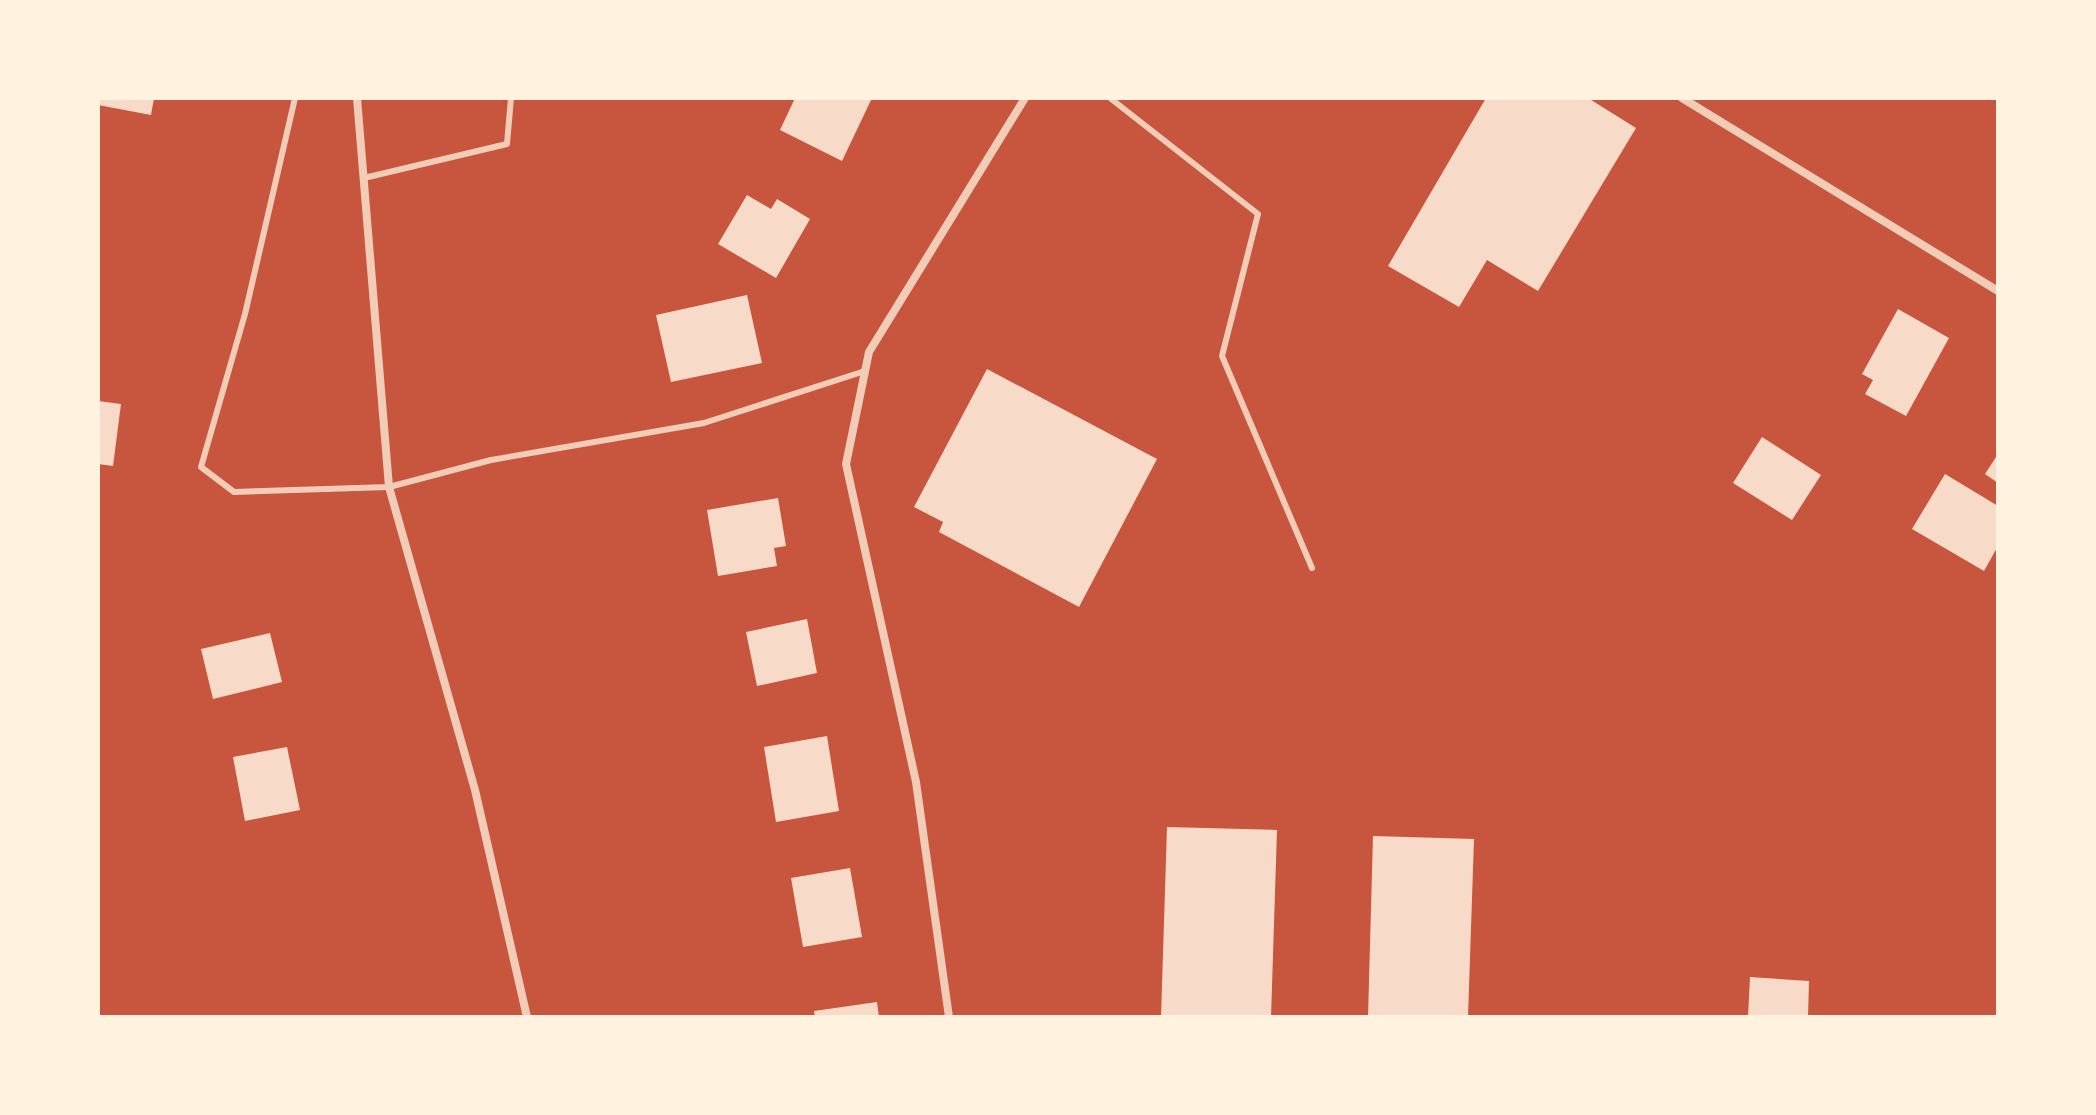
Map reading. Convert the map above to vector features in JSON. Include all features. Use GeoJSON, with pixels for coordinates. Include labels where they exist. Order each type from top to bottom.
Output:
{"type":"FeatureCollection","features":[{"type":"Feature","properties":{"kind":"street"},"geometry":{"type":"LineString","coordinates":[[357,98],[389,487],[475,790],[527,1017]]}},
{"type":"Feature","properties":{"kind":"street"},"geometry":{"type":"LineString","coordinates":[[949,1017],[916,782],[846,464],[869,352],[1025,98]]}},
{"type":"Feature","properties":{"kind":"street"},"geometry":{"type":"LineString","coordinates":[[1682,98],[1998,291]]}},
{"type":"Feature","properties":{"kind":"lane"},"geometry":{"type":"LineString","coordinates":[[295,98],[245,314],[201,467],[234,492],[389,487],[491,460],[704,423],[865,371]]}},
{"type":"Feature","properties":{"kind":"lane"},"geometry":{"type":"LineString","coordinates":[[364,178],[507,144],[511,98]]}},
{"type":"Feature","properties":{"kind":"lane"},"geometry":{"type":"LineString","coordinates":[[1110,98],[1258,214],[1222,356],[1312,568]]}},
{"type":"Feature","properties":{"kind":"building"},"geometry":{"type":"Polygon","coordinates":[[[98,98],[154,98],[151,115],[98,105],[98,98]]]}},
{"type":"Feature","properties":{"kind":"building"},"geometry":{"type":"Polygon","coordinates":[[[795,98],[872,98],[842,161],[780,130],[795,98]]]}},
{"type":"Feature","properties":{"kind":"building"},"geometry":{"type":"Polygon","coordinates":[[[1486,98],[1588,98],[1636,128],[1538,291],[1487,260],[1459,307],[1388,266],[1486,98]]]}},
{"type":"Feature","properties":{"kind":"building"},"geometry":{"type":"Polygon","coordinates":[[[747,195],[771,209],[777,199],[810,219],[776,278],[718,244],[747,195]]]}},
{"type":"Feature","properties":{"kind":"building"},"geometry":{"type":"Polygon","coordinates":[[[747,295],[762,363],[671,382],[656,315],[747,295]]]}},
{"type":"Feature","properties":{"kind":"building"},"geometry":{"type":"Polygon","coordinates":[[[1898,309],[1949,338],[1906,416],[1865,394],[1873,380],[1862,374],[1898,309]]]}},
{"type":"Feature","properties":{"kind":"building"},"geometry":{"type":"Polygon","coordinates":[[[987,369],[1157,459],[1079,607],[939,532],[943,522],[914,507],[987,369]]]}},
{"type":"Feature","properties":{"kind":"building"},"geometry":{"type":"Polygon","coordinates":[[[98,401],[121,404],[113,466],[98,464],[98,401]]]}},
{"type":"Feature","properties":{"kind":"building"},"geometry":{"type":"Polygon","coordinates":[[[1762,437],[1821,475],[1792,520],[1733,483],[1762,437]]]}},
{"type":"Feature","properties":{"kind":"building"},"geometry":{"type":"Polygon","coordinates":[[[1998,454],[1998,483],[1985,474],[1998,454]]]}},
{"type":"Feature","properties":{"kind":"building"},"geometry":{"type":"Polygon","coordinates":[[[1945,474],[1998,506],[1998,546],[1984,571],[1912,529],[1945,474]]]}},
{"type":"Feature","properties":{"kind":"building"},"geometry":{"type":"Polygon","coordinates":[[[778,498],[786,546],[774,548],[777,566],[718,576],[707,510],[778,498]]]}},
{"type":"Feature","properties":{"kind":"building"},"geometry":{"type":"Polygon","coordinates":[[[807,619],[817,673],[757,686],[746,632],[807,619]]]}},
{"type":"Feature","properties":{"kind":"building"},"geometry":{"type":"Polygon","coordinates":[[[270,633],[282,682],[213,699],[201,649],[270,633]]]}},
{"type":"Feature","properties":{"kind":"building"},"geometry":{"type":"Polygon","coordinates":[[[827,736],[839,811],[776,822],[764,747],[827,736]]]}},
{"type":"Feature","properties":{"kind":"building"},"geometry":{"type":"Polygon","coordinates":[[[287,747],[300,810],[245,821],[233,757],[287,747]]]}},
{"type":"Feature","properties":{"kind":"building"},"geometry":{"type":"Polygon","coordinates":[[[1167,827],[1277,830],[1271,1017],[1161,1017],[1167,827]]]}},
{"type":"Feature","properties":{"kind":"building"},"geometry":{"type":"Polygon","coordinates":[[[1373,836],[1474,839],[1468,1017],[1368,1017],[1373,836]]]}},
{"type":"Feature","properties":{"kind":"building"},"geometry":{"type":"Polygon","coordinates":[[[850,868],[862,937],[803,947],[791,878],[850,868]]]}},
{"type":"Feature","properties":{"kind":"building"},"geometry":{"type":"Polygon","coordinates":[[[1750,977],[1809,981],[1808,1017],[1748,1017],[1750,977]]]}},
{"type":"Feature","properties":{"kind":"building"},"geometry":{"type":"Polygon","coordinates":[[[877,1002],[879,1017],[815,1017],[814,1011],[877,1002]]]}}]}
